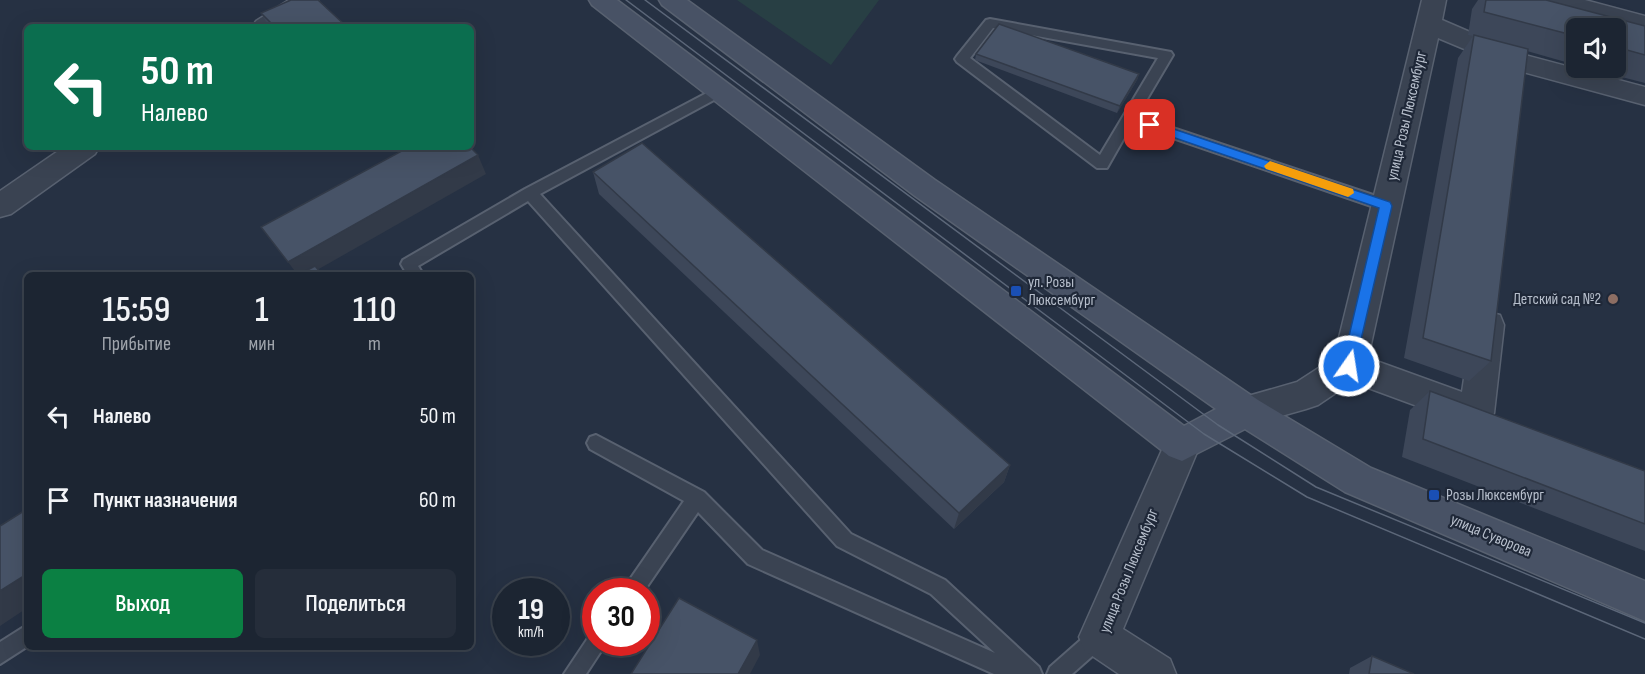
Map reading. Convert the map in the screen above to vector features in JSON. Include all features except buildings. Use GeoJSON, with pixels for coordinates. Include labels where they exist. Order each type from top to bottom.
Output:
{"type":"FeatureCollection","features":[{"type":"Feature","properties":{"kind":"main road"},"geometry":{"type":"LineString","coordinates":[[602,0],[1182,445],[1246,411]]}},
{"type":"Feature","properties":{"kind":"main road","name":"улица Суворова"},"geometry":{"type":"LineString","coordinates":[[671,0],[925,188],[1246,411],[1358,480],[1645,601]]}},
{"type":"Feature","properties":{"kind":"street"},"geometry":{"type":"LineString","coordinates":[[270,24],[306,0]]}},
{"type":"Feature","properties":{"kind":"street"},"geometry":{"type":"LineString","coordinates":[[1556,0],[1645,24]]}},
{"type":"Feature","properties":{"kind":"street"},"geometry":{"type":"LineString","coordinates":[[1431,12],[1520,75],[1645,96]]}},
{"type":"Feature","properties":{"kind":"street","name":"улица Розы Люксембург"},"geometry":{"type":"LineString","coordinates":[[1349,366],[1431,12]]}},
{"type":"Feature","properties":{"kind":"street"},"geometry":{"type":"LineString","coordinates":[[0,206],[81,150]]}},
{"type":"Feature","properties":{"kind":"street"},"geometry":{"type":"LineString","coordinates":[[1477,413],[1492,296]]}},
{"type":"Feature","properties":{"kind":"street"},"geometry":{"type":"LineString","coordinates":[[1246,411],[1306,394],[1349,366],[1511,425]]}},
{"type":"Feature","properties":{"kind":"street","name":"улица Розы Люксембург"},"geometry":{"type":"LineString","coordinates":[[1155,674],[1099,637],[1182,445]]}},
{"type":"Feature","properties":{"kind":"lane"},"geometry":{"type":"LineString","coordinates":[[990,23],[1166,55],[1129,118],[1102,164],[962,59],[990,23]]}},
{"type":"Feature","properties":{"kind":"lane"},"geometry":{"type":"LineString","coordinates":[[414,272],[409,264],[530,193],[720,91]]}},
{"type":"Feature","properties":{"kind":"lane"},"geometry":{"type":"LineString","coordinates":[[1129,118],[1386,206]]}},
{"type":"Feature","properties":{"kind":"lane"},"geometry":{"type":"LineString","coordinates":[[530,193],[843,540],[938,587],[1032,674]]}},
{"type":"Feature","properties":{"kind":"lane"},"geometry":{"type":"LineString","coordinates":[[596,443],[697,498],[755,557],[1018,674]]}},
{"type":"Feature","properties":{"kind":"lane"},"geometry":{"type":"LineString","coordinates":[[641,578],[697,498]]}},
{"type":"Feature","properties":{"kind":"lane"},"geometry":{"type":"LineString","coordinates":[[0,654],[24,637]]}},
{"type":"Feature","properties":{"kind":"lane"},"geometry":{"type":"LineString","coordinates":[[1057,674],[1099,637]]}},
{"type":"Feature","properties":{"kind":"lane"},"geometry":{"type":"LineString","coordinates":[[574,674],[587,656]]}},
{"type":"Feature","properties":{"kind":"green space"},"geometry":{"type":"Polygon","coordinates":[[[737,0],[879,0],[831,65],[737,0]]]}},
{"type":"Feature","properties":{"kind":"tram line"},"geometry":{"type":"LineString","coordinates":[[626,0],[1204,434],[1307,497],[1645,639]]}},
{"type":"Feature","properties":{"kind":"tram line"},"geometry":{"type":"LineString","coordinates":[[645,0],[1218,425],[1316,487],[1645,623]]}},
{"type":"Feature","properties":{"kind":"slow traffic"},"geometry":{"type":"LineString","coordinates":[[1270,166],[1348,193]]}},
{"type":"Feature","properties":{"kind":"place","name":"ул. Розы Люксембург"},"geometry":{"type":"Point","coordinates":[1016,291]}},
{"type":"Feature","properties":{"kind":"place","name":"Детский сад №2"},"geometry":{"type":"Point","coordinates":[1613,299]}},
{"type":"Feature","properties":{"kind":"place","name":"Розы Люксембург"},"geometry":{"type":"Point","coordinates":[1434,495]}},
{"type":"Feature","properties":{"kind":"route"},"geometry":{"type":"LineString","coordinates":[[1150,125],[1386,206],[1349,366]]}}]}
